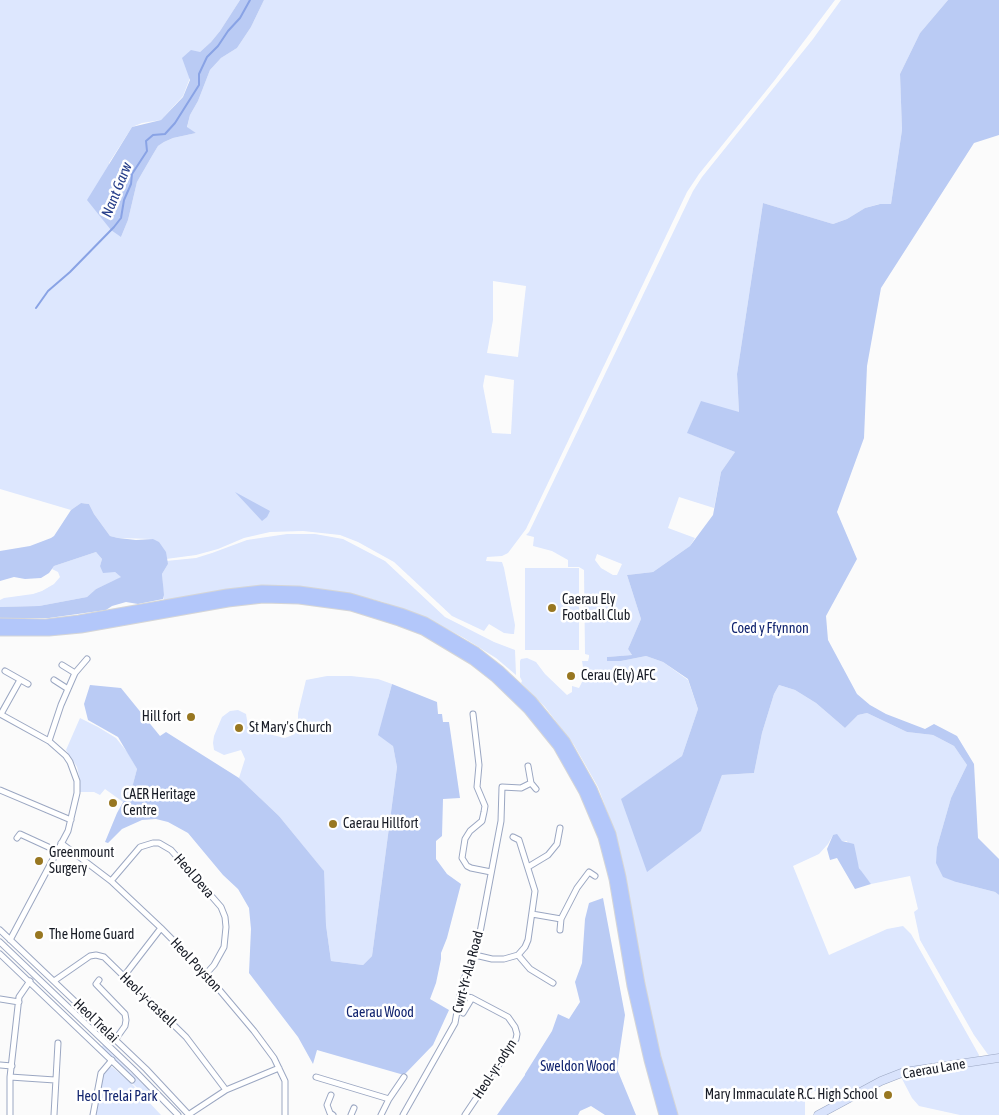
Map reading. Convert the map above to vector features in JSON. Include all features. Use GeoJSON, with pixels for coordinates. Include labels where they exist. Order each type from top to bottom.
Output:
{"type":"FeatureCollection","features":[{"type":"Feature","properties":{"kind":"main road"},"geometry":{"type":"LineString","coordinates":[[0,623],[46,624],[79,620],[170,603],[262,590],[316,592],[376,604],[425,622],[476,652],[565,741],[592,789],[611,834],[656,1057],[673,1115]]}},
{"type":"Feature","properties":{"kind":"main road"},"geometry":{"type":"LineString","coordinates":[[0,631],[49,631],[81,628],[228,602],[264,598],[299,599],[351,606],[423,630],[498,674]]}},
{"type":"Feature","properties":{"kind":"main road"},"geometry":{"type":"LineString","coordinates":[[530,705],[558,746],[584,792],[604,836],[614,879],[634,995],[648,1060],[664,1115]]}},
{"type":"Feature","properties":{"kind":"street"},"geometry":{"type":"LineString","coordinates":[[49,741],[60,707],[75,673],[87,659]]}},
{"type":"Feature","properties":{"kind":"street"},"geometry":{"type":"LineString","coordinates":[[62,665],[75,673]]}},
{"type":"Feature","properties":{"kind":"street"},"geometry":{"type":"LineString","coordinates":[[4,671],[28,684]]}},
{"type":"Feature","properties":{"kind":"street"},"geometry":{"type":"LineString","coordinates":[[10,940],[68,831],[77,793],[75,775],[66,756],[49,741],[0,714],[20,680]]}},
{"type":"Feature","properties":{"kind":"street"},"geometry":{"type":"LineString","coordinates":[[54,680],[68,689]]}},
{"type":"Feature","properties":{"kind":"street"},"geometry":{"type":"LineString","coordinates":[[473,714],[478,730],[479,765],[477,788],[485,806],[482,821],[470,831],[465,839],[462,858],[465,864],[471,868],[491,872]]}},
{"type":"Feature","properties":{"kind":"street"},"geometry":{"type":"LineString","coordinates":[[528,766],[531,783],[536,789]]}},
{"type":"Feature","properties":{"kind":"street","name":"Cwrt-Yr-Ala Road"},"geometry":{"type":"LineString","coordinates":[[403,1115],[453,1028],[462,983],[475,954],[501,821],[502,787],[521,788],[531,783]]}},
{"type":"Feature","properties":{"kind":"street"},"geometry":{"type":"LineString","coordinates":[[0,790],[71,820]]}},
{"type":"Feature","properties":{"kind":"street"},"geometry":{"type":"LineString","coordinates":[[528,867],[548,855],[557,844],[560,828]]}},
{"type":"Feature","properties":{"kind":"street"},"geometry":{"type":"LineString","coordinates":[[17,838],[20,834],[44,847],[57,851]]}},
{"type":"Feature","properties":{"kind":"street"},"geometry":{"type":"LineString","coordinates":[[552,835],[558,837]]}},
{"type":"Feature","properties":{"kind":"street"},"geometry":{"type":"LineString","coordinates":[[475,954],[492,959],[504,959],[518,955],[528,940],[535,890],[519,840],[513,837]]}},
{"type":"Feature","properties":{"kind":"street","name":"Heol Poyston"},"geometry":{"type":"LineString","coordinates":[[62,843],[111,881],[161,928],[206,974],[254,1031],[274,1058],[285,1082],[285,1115]]}},
{"type":"Feature","properties":{"kind":"street","name":"Heol Deva"},"geometry":{"type":"LineString","coordinates":[[111,881],[140,847],[159,843],[171,850],[218,903],[225,917],[224,947],[214,965],[206,974]]}},
{"type":"Feature","properties":{"kind":"street"},"geometry":{"type":"LineString","coordinates":[[560,930],[562,919],[577,888],[590,872],[595,876]]}},
{"type":"Feature","properties":{"kind":"street"},"geometry":{"type":"LineString","coordinates":[[532,914],[562,919]]}},
{"type":"Feature","properties":{"kind":"street"},"geometry":{"type":"LineString","coordinates":[[124,976],[161,928]]}},
{"type":"Feature","properties":{"kind":"street","name":"Heol Trelai"},"geometry":{"type":"LineString","coordinates":[[0,930],[115,1040],[188,1115]]}},
{"type":"Feature","properties":{"kind":"street","name":"Heol Trelai"},"geometry":{"type":"LineString","coordinates":[[0,942],[148,1083],[178,1115]]}},
{"type":"Feature","properties":{"kind":"street","name":"Heol Trelai"},"geometry":{"type":"LineString","coordinates":[[0,954],[132,1080]]}},
{"type":"Feature","properties":{"kind":"street"},"geometry":{"type":"LineString","coordinates":[[518,955],[530,969],[553,983]]}},
{"type":"Feature","properties":{"kind":"street","name":"Heol-y-castell"},"geometry":{"type":"LineString","coordinates":[[54,981],[90,956],[104,957],[186,1037],[226,1090]]}},
{"type":"Feature","properties":{"kind":"street"},"geometry":{"type":"LineString","coordinates":[[546,979],[551,972]]}},
{"type":"Feature","properties":{"kind":"street"},"geometry":{"type":"LineString","coordinates":[[99,980],[96,984],[125,1014],[125,1026],[115,1040]]}},
{"type":"Feature","properties":{"kind":"street"},"geometry":{"type":"LineString","coordinates":[[10,1115],[10,1076],[20,993],[30,982]]}},
{"type":"Feature","properties":{"kind":"street","name":"Heol-yr-odyn"},"geometry":{"type":"LineString","coordinates":[[460,995],[472,998],[508,1017],[515,1027],[517,1034],[516,1039],[465,1115]]}},
{"type":"Feature","properties":{"kind":"street","name":"Cwrt-Yr-Ala Road"},"geometry":{"type":"LineString","coordinates":[[463,1013],[472,998]]}},
{"type":"Feature","properties":{"kind":"street"},"geometry":{"type":"LineString","coordinates":[[0,999],[19,1002]]}},
{"type":"Feature","properties":{"kind":"street","name":"Heol Trelai"},"geometry":{"type":"LineString","coordinates":[[71,1022],[78,1015]]}},
{"type":"Feature","properties":{"kind":"street"},"geometry":{"type":"LineString","coordinates":[[54,1115],[58,1043]]}},
{"type":"Feature","properties":{"kind":"street","name":"Caerau Lane"},"geometry":{"type":"LineString","coordinates":[[818,1115],[881,1081],[904,1072],[999,1058]]}},
{"type":"Feature","properties":{"kind":"street"},"geometry":{"type":"LineString","coordinates":[[93,1115],[101,1073],[112,1060]]}},
{"type":"Feature","properties":{"kind":"street"},"geometry":{"type":"LineString","coordinates":[[0,1065],[12,1066]]}},
{"type":"Feature","properties":{"kind":"street"},"geometry":{"type":"LineString","coordinates":[[188,1115],[226,1090],[279,1068]]}},
{"type":"Feature","properties":{"kind":"street"},"geometry":{"type":"LineString","coordinates":[[10,1076],[55,1080]]}},
{"type":"Feature","properties":{"kind":"street"},"geometry":{"type":"LineString","coordinates":[[316,1077],[326,1078],[389,1100]]}},
{"type":"Feature","properties":{"kind":"street"},"geometry":{"type":"LineString","coordinates":[[381,1115],[404,1077]]}},
{"type":"Feature","properties":{"kind":"street"},"geometry":{"type":"LineString","coordinates":[[331,1094],[327,1105],[334,1115]]}},
{"type":"Feature","properties":{"kind":"street"},"geometry":{"type":"LineString","coordinates":[[352,1115],[354,1108]]}},
{"type":"Feature","properties":{"kind":"green space"},"geometry":{"type":"Polygon","coordinates":[[[0,0],[240,0],[220,31],[200,52],[183,96],[161,120],[142,123],[132,127],[109,163],[121,237],[128,220],[137,182],[158,146],[173,138],[196,133],[187,128],[190,115],[198,101],[210,70],[221,58],[237,48],[251,27],[264,0],[835,0],[687,192],[526,529],[508,553],[502,556],[487,557],[486,561],[502,562],[515,625],[514,634],[504,633],[489,624],[484,631],[452,616],[394,562],[358,542],[340,535],[303,531],[270,532],[244,538],[218,549],[196,555],[166,559],[153,539],[110,536],[89,504],[81,503],[71,510],[0,489],[0,0]],[[493,281],[493,320],[487,353],[518,357],[526,286],[493,281]],[[485,375],[483,386],[492,433],[511,434],[514,380],[485,375]]]}},
{"type":"Feature","properties":{"kind":"green space"},"geometry":{"type":"Polygon","coordinates":[[[240,0],[264,0],[251,27],[237,48],[221,58],[210,70],[198,101],[190,115],[187,127],[196,133],[173,138],[158,146],[137,182],[128,220],[121,237],[111,230],[87,200],[132,127],[161,120],[183,97],[190,80],[182,58],[191,50],[200,52],[211,42],[240,0]]]}},
{"type":"Feature","properties":{"kind":"green space"},"geometry":{"type":"Polygon","coordinates":[[[841,0],[948,0],[920,33],[900,74],[902,130],[891,204],[879,204],[865,208],[847,219],[833,224],[763,203],[737,374],[739,412],[688,433],[735,452],[721,472],[714,508],[679,497],[668,528],[695,538],[690,546],[653,572],[627,575],[641,619],[628,649],[632,655],[607,657],[607,661],[621,661],[646,656],[663,662],[688,680],[698,709],[682,756],[622,799],[701,831],[722,775],[754,773],[762,733],[774,694],[779,685],[795,690],[816,703],[845,728],[858,715],[867,713],[907,732],[933,735],[954,746],[967,765],[951,798],[937,847],[956,882],[995,892],[999,895],[999,1056],[989,1056],[974,1035],[920,940],[914,912],[918,909],[910,876],[871,884],[862,874],[847,841],[842,841],[833,835],[819,854],[793,866],[829,955],[887,929],[903,926],[911,934],[979,1055],[978,1058],[901,1069],[837,1101],[830,1100],[827,1094],[823,1092],[814,1091],[809,1094],[805,1101],[805,1115],[677,1115],[666,1081],[648,1006],[623,863],[613,827],[598,787],[574,745],[545,707],[521,683],[520,661],[527,658],[536,662],[545,674],[567,695],[572,692],[572,686],[579,688],[584,673],[582,661],[588,661],[589,657],[589,655],[585,654],[584,570],[579,567],[568,567],[568,560],[552,551],[533,546],[534,537],[526,535],[693,191],[702,177],[813,39],[841,0]],[[597,554],[595,560],[601,568],[613,575],[617,575],[622,564],[597,554]]]}},
{"type":"Feature","properties":{"kind":"green space","name":"Coed y Ffynnon"},"geometry":{"type":"Polygon","coordinates":[[[948,0],[999,0],[999,135],[974,143],[881,288],[867,366],[864,438],[837,512],[857,559],[826,616],[828,640],[857,694],[870,705],[886,714],[925,729],[934,724],[957,736],[974,764],[978,838],[999,859],[999,895],[995,892],[943,877],[936,863],[937,847],[951,798],[967,765],[954,746],[933,735],[907,732],[867,713],[858,715],[845,728],[816,703],[795,690],[779,685],[774,694],[762,733],[754,773],[722,775],[701,831],[647,872],[621,799],[682,756],[698,709],[688,679],[663,662],[646,656],[621,661],[607,661],[607,657],[632,655],[628,649],[641,619],[627,575],[653,572],[690,546],[713,515],[721,472],[735,452],[687,433],[701,401],[739,412],[737,374],[763,203],[833,224],[847,219],[865,208],[880,204],[891,204],[902,130],[900,74],[920,33],[948,0]]]}},
{"type":"Feature","properties":{"kind":"green space"},"geometry":{"type":"Polygon","coordinates":[[[235,492],[270,511],[267,517],[262,521],[235,492]]]}},
{"type":"Feature","properties":{"kind":"green space"},"geometry":{"type":"Polygon","coordinates":[[[81,503],[89,504],[110,536],[136,540],[153,539],[159,542],[166,552],[168,564],[162,574],[163,599],[138,604],[126,602],[106,610],[49,618],[0,618],[0,607],[39,606],[87,597],[96,589],[121,577],[115,572],[103,573],[100,566],[102,559],[96,552],[54,566],[49,573],[41,578],[25,579],[14,577],[0,581],[0,551],[30,546],[51,538],[71,510],[81,503]]]}},
{"type":"Feature","properties":{"kind":"green space"},"geometry":{"type":"Polygon","coordinates":[[[287,534],[315,534],[343,539],[385,561],[445,617],[494,642],[515,650],[516,675],[496,658],[426,618],[383,602],[356,595],[313,588],[263,587],[164,602],[162,574],[168,564],[166,561],[196,558],[247,540],[287,534]]]}},
{"type":"Feature","properties":{"kind":"green space"},"geometry":{"type":"Polygon","coordinates":[[[96,552],[102,559],[100,566],[122,577],[96,589],[87,597],[39,606],[0,607],[0,600],[4,598],[33,594],[54,584],[60,577],[58,572],[52,569],[54,566],[96,552]]]}},
{"type":"Feature","properties":{"kind":"green space","name":"Caerau Ely Football Club"},"geometry":{"type":"Polygon","coordinates":[[[525,568],[579,568],[579,650],[525,650],[525,568]]]}},
{"type":"Feature","properties":{"kind":"green space"},"geometry":{"type":"Polygon","coordinates":[[[327,676],[378,679],[392,684],[388,698],[397,767],[372,956],[363,965],[331,961],[326,925],[323,870],[279,816],[239,778],[245,759],[241,750],[224,755],[214,750],[213,743],[222,717],[230,711],[238,710],[246,714],[248,726],[260,732],[285,738],[295,734],[306,680],[327,676]]]}},
{"type":"Feature","properties":{"kind":"green space","name":"Caerau Wood"},"geometry":{"type":"Polygon","coordinates":[[[392,684],[437,702],[438,714],[442,714],[443,722],[449,722],[460,798],[443,799],[442,836],[436,841],[436,859],[447,874],[461,884],[447,938],[441,953],[436,983],[430,999],[449,1010],[433,1045],[404,1075],[317,1050],[313,1064],[298,1037],[249,973],[251,929],[249,908],[238,889],[223,875],[188,833],[168,822],[156,819],[142,820],[122,829],[108,843],[105,842],[117,813],[133,784],[137,769],[118,737],[88,720],[84,704],[90,685],[121,688],[160,736],[166,732],[239,778],[279,816],[324,871],[326,925],[331,961],[363,965],[372,956],[397,767],[393,746],[378,735],[392,684]]]}},
{"type":"Feature","properties":{"kind":"green space"},"geometry":{"type":"Polygon","coordinates":[[[80,718],[116,738],[128,753],[137,769],[133,784],[123,802],[105,789],[100,795],[94,792],[80,792],[77,767],[66,750],[80,718]]]}},
{"type":"Feature","properties":{"kind":"green space"},"geometry":{"type":"Polygon","coordinates":[[[837,834],[842,841],[854,844],[859,868],[871,884],[855,889],[837,858],[830,860],[827,849],[833,835],[837,834]]]}},
{"type":"Feature","properties":{"kind":"green space","name":"Sweldon Wood"},"geometry":{"type":"Polygon","coordinates":[[[603,898],[625,1015],[617,1069],[636,1115],[605,1115],[591,1106],[580,1111],[578,1115],[497,1115],[525,1075],[552,1031],[558,1014],[569,1019],[580,1002],[575,982],[582,963],[585,919],[589,903],[603,898]]]}},
{"type":"Feature","properties":{"kind":"green space"},"geometry":{"type":"Polygon","coordinates":[[[103,1045],[155,1096],[159,1097],[152,1102],[132,1083],[135,1079],[101,1047],[103,1045]]]}},
{"type":"Feature","properties":{"kind":"green space"},"geometry":{"type":"Polygon","coordinates":[[[999,1062],[999,1115],[960,1115],[919,1106],[912,1098],[901,1077],[937,1069],[999,1062]]]}},
{"type":"Feature","properties":{"kind":"green space","name":"Heol Trelai Park"},"geometry":{"type":"Polygon","coordinates":[[[112,1067],[131,1083],[161,1115],[95,1115],[103,1074],[107,1068],[112,1067]]]}},
{"type":"Feature","properties":{"kind":"waterway","name":"Nant Garw"},"geometry":{"type":"LineString","coordinates":[[36,308],[48,291],[70,272],[121,218],[132,174],[147,151],[146,141],[153,135],[165,134],[175,123],[199,85],[199,74],[207,57],[240,18],[250,0]]}},
{"type":"Feature","properties":{"kind":"place","name":"Caerau Ely Football Club"},"geometry":{"type":"Point","coordinates":[552,608]}},
{"type":"Feature","properties":{"kind":"place","name":"Cerau (Ely) AFC"},"geometry":{"type":"Point","coordinates":[571,676]}},
{"type":"Feature","properties":{"kind":"place","name":"Hill fort"},"geometry":{"type":"Point","coordinates":[191,717]}},
{"type":"Feature","properties":{"kind":"place","name":"St Mary's Church"},"geometry":{"type":"Point","coordinates":[239,728]}},
{"type":"Feature","properties":{"kind":"place","name":"CAER Heritage Centre"},"geometry":{"type":"Point","coordinates":[113,803]}},
{"type":"Feature","properties":{"kind":"place","name":"Caerau Hillfort"},"geometry":{"type":"Point","coordinates":[333,824]}},
{"type":"Feature","properties":{"kind":"place","name":"Greenmount Surgery"},"geometry":{"type":"Point","coordinates":[39,861]}},
{"type":"Feature","properties":{"kind":"place","name":"The Home Guard"},"geometry":{"type":"Point","coordinates":[39,935]}},
{"type":"Feature","properties":{"kind":"place","name":"Mary Immaculate R.C. High School"},"geometry":{"type":"Point","coordinates":[888,1095]}}]}
